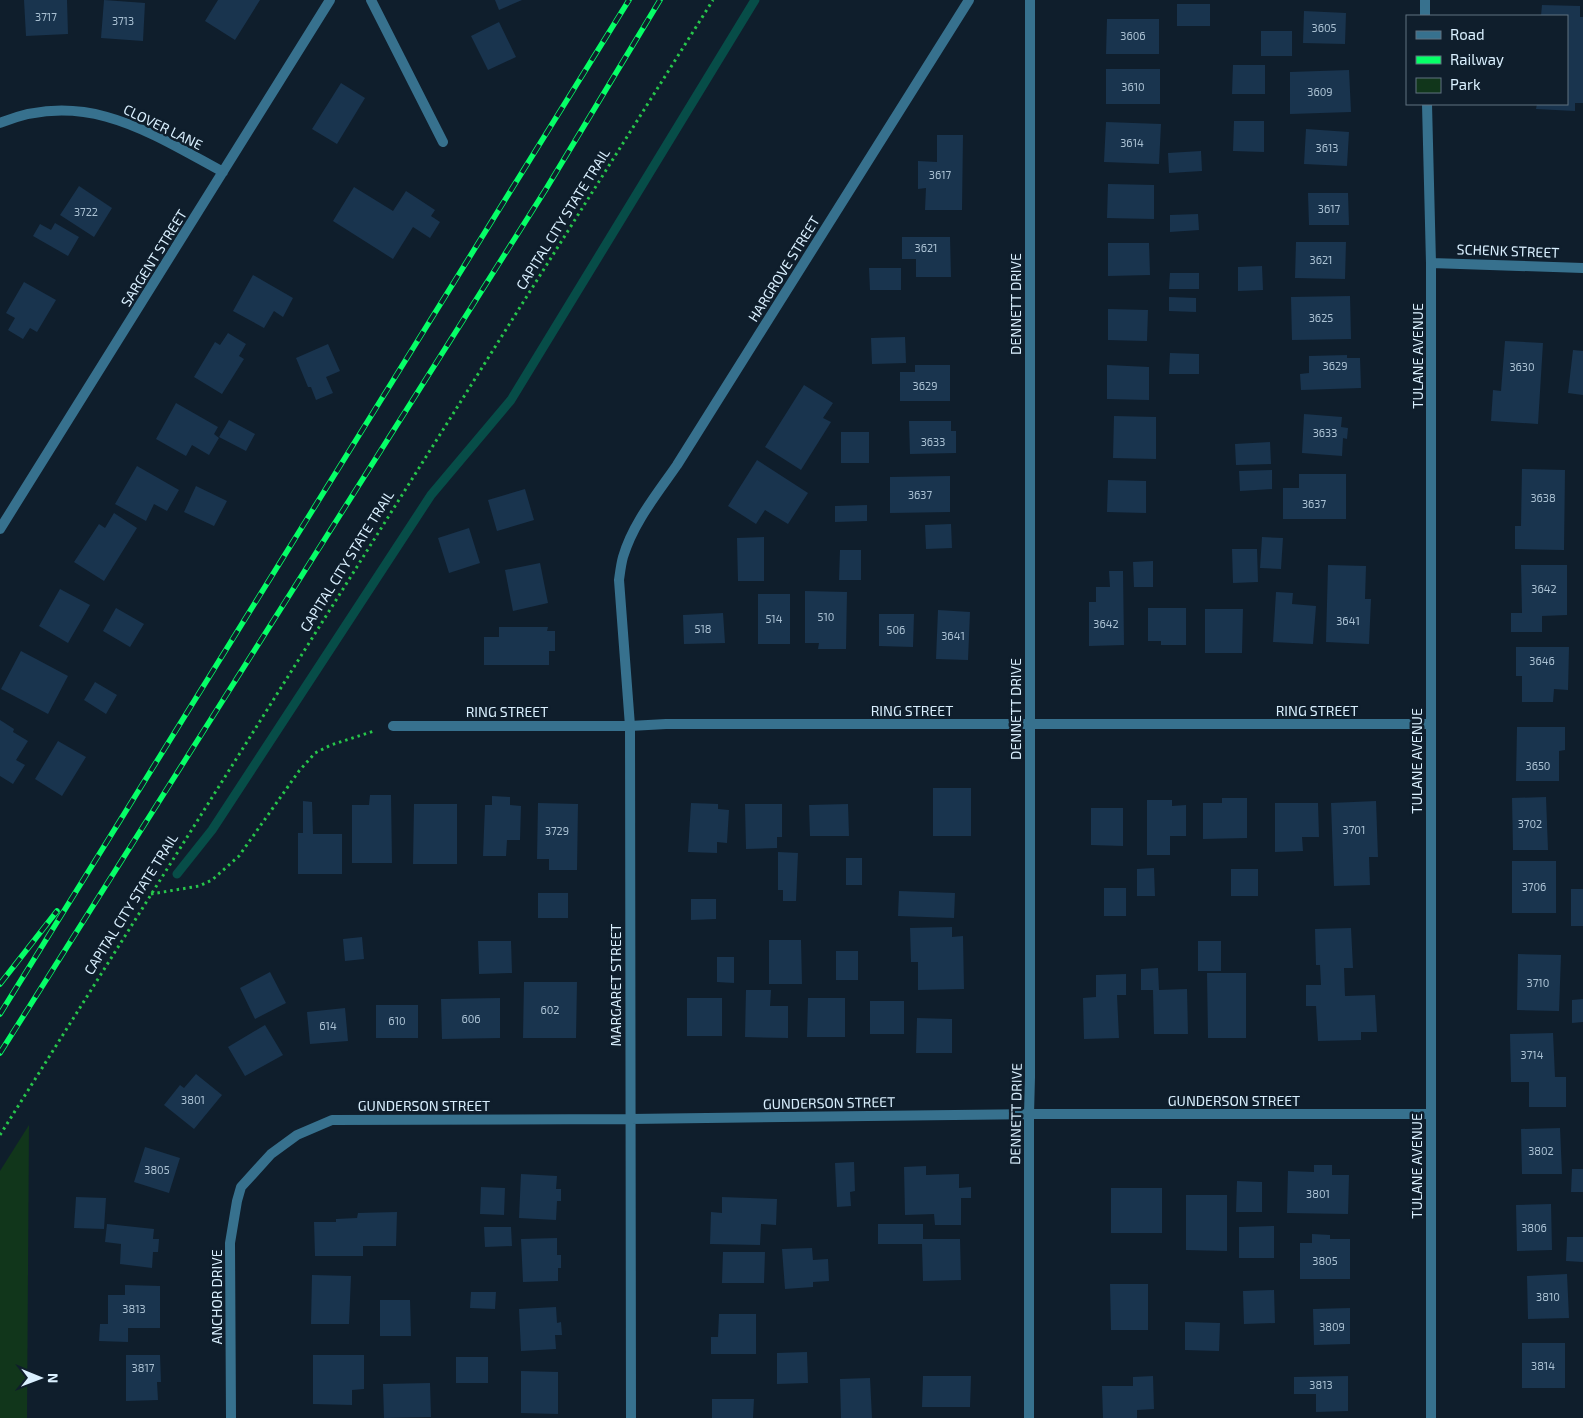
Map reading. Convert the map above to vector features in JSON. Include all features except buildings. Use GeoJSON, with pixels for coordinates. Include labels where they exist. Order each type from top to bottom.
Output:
{"type":"FeatureCollection","features":[{"type":"Feature","properties":{"kind":"street","name":"SARGENT STREET"},"geometry":{"type":"LineString","coordinates":[[0,529],[330,0]]}},
{"type":"Feature","properties":{"kind":"street"},"geometry":{"type":"LineString","coordinates":[[371,0],[443,142]]}},
{"type":"Feature","properties":{"kind":"street","name":"HARGROVE STREET"},"geometry":{"type":"LineString","coordinates":[[624,553],[641,518],[677,465],[969,0]]}},
{"type":"Feature","properties":{"kind":"street","name":"DENNETT DRIVE"},"geometry":{"type":"LineString","coordinates":[[1029,1418],[1030,0]]}},
{"type":"Feature","properties":{"kind":"street"},"geometry":{"type":"LineString","coordinates":[[1425,0],[1425,15]]}},
{"type":"Feature","properties":{"kind":"street","name":"TULANE AVENUE"},"geometry":{"type":"LineString","coordinates":[[1427,105],[1431,263],[1431,1418]]}},
{"type":"Feature","properties":{"kind":"street","name":"CLOVER LANE"},"geometry":{"type":"LineString","coordinates":[[0,123],[48,111],[62,110],[106,116],[149,132],[223,172]]}},
{"type":"Feature","properties":{"kind":"street","name":"SCHENK STREET"},"geometry":{"type":"LineString","coordinates":[[1431,263],[1583,268]]}},
{"type":"Feature","properties":{"kind":"street","name":"MARGARET STREET"},"geometry":{"type":"LineString","coordinates":[[624,553],[619,580],[630,726],[631,1418]]}},
{"type":"Feature","properties":{"kind":"street","name":"RING STREET"},"geometry":{"type":"LineString","coordinates":[[392,726],[1431,724]]}},
{"type":"Feature","properties":{"kind":"street","name":"GUNDERSON STREET"},"geometry":{"type":"LineString","coordinates":[[247,1179],[271,1154],[297,1135],[332,1120],[630,1119],[1029,1114],[1431,1114]]}},
{"type":"Feature","properties":{"kind":"street","name":"ANCHOR DRIVE"},"geometry":{"type":"LineString","coordinates":[[231,1418],[230,1243],[237,1201],[241,1187],[247,1179]]}},
{"type":"Feature","properties":{"kind":"path","name":"CAPITAL CITY STATE TRAIL"},"geometry":{"type":"LineString","coordinates":[[0,1135],[713,0]]}},
{"type":"Feature","properties":{"kind":"path"},"geometry":{"type":"LineString","coordinates":[[150,894],[199,886],[212,880],[239,856],[299,771],[315,753],[330,745],[392,726]]}},
{"type":"Feature","properties":{"kind":"green space"},"geometry":{"type":"Polygon","coordinates":[[[29,1125],[27,1418],[0,1418],[0,1171],[29,1125]]]}},
{"type":"Feature","properties":{"kind":"waterway"},"geometry":{"type":"LineString","coordinates":[[177,874],[212,830],[431,495],[511,400],[755,0]]}},
{"type":"Feature","properties":{"kind":"railway"},"geometry":{"type":"LineString","coordinates":[[0,1014],[629,0]]}},
{"type":"Feature","properties":{"kind":"railway"},"geometry":{"type":"LineString","coordinates":[[0,1053],[546,189],[660,0]]}},
{"type":"Feature","properties":{"kind":"railway"},"geometry":{"type":"LineString","coordinates":[[0,984],[57,911]]}}]}
